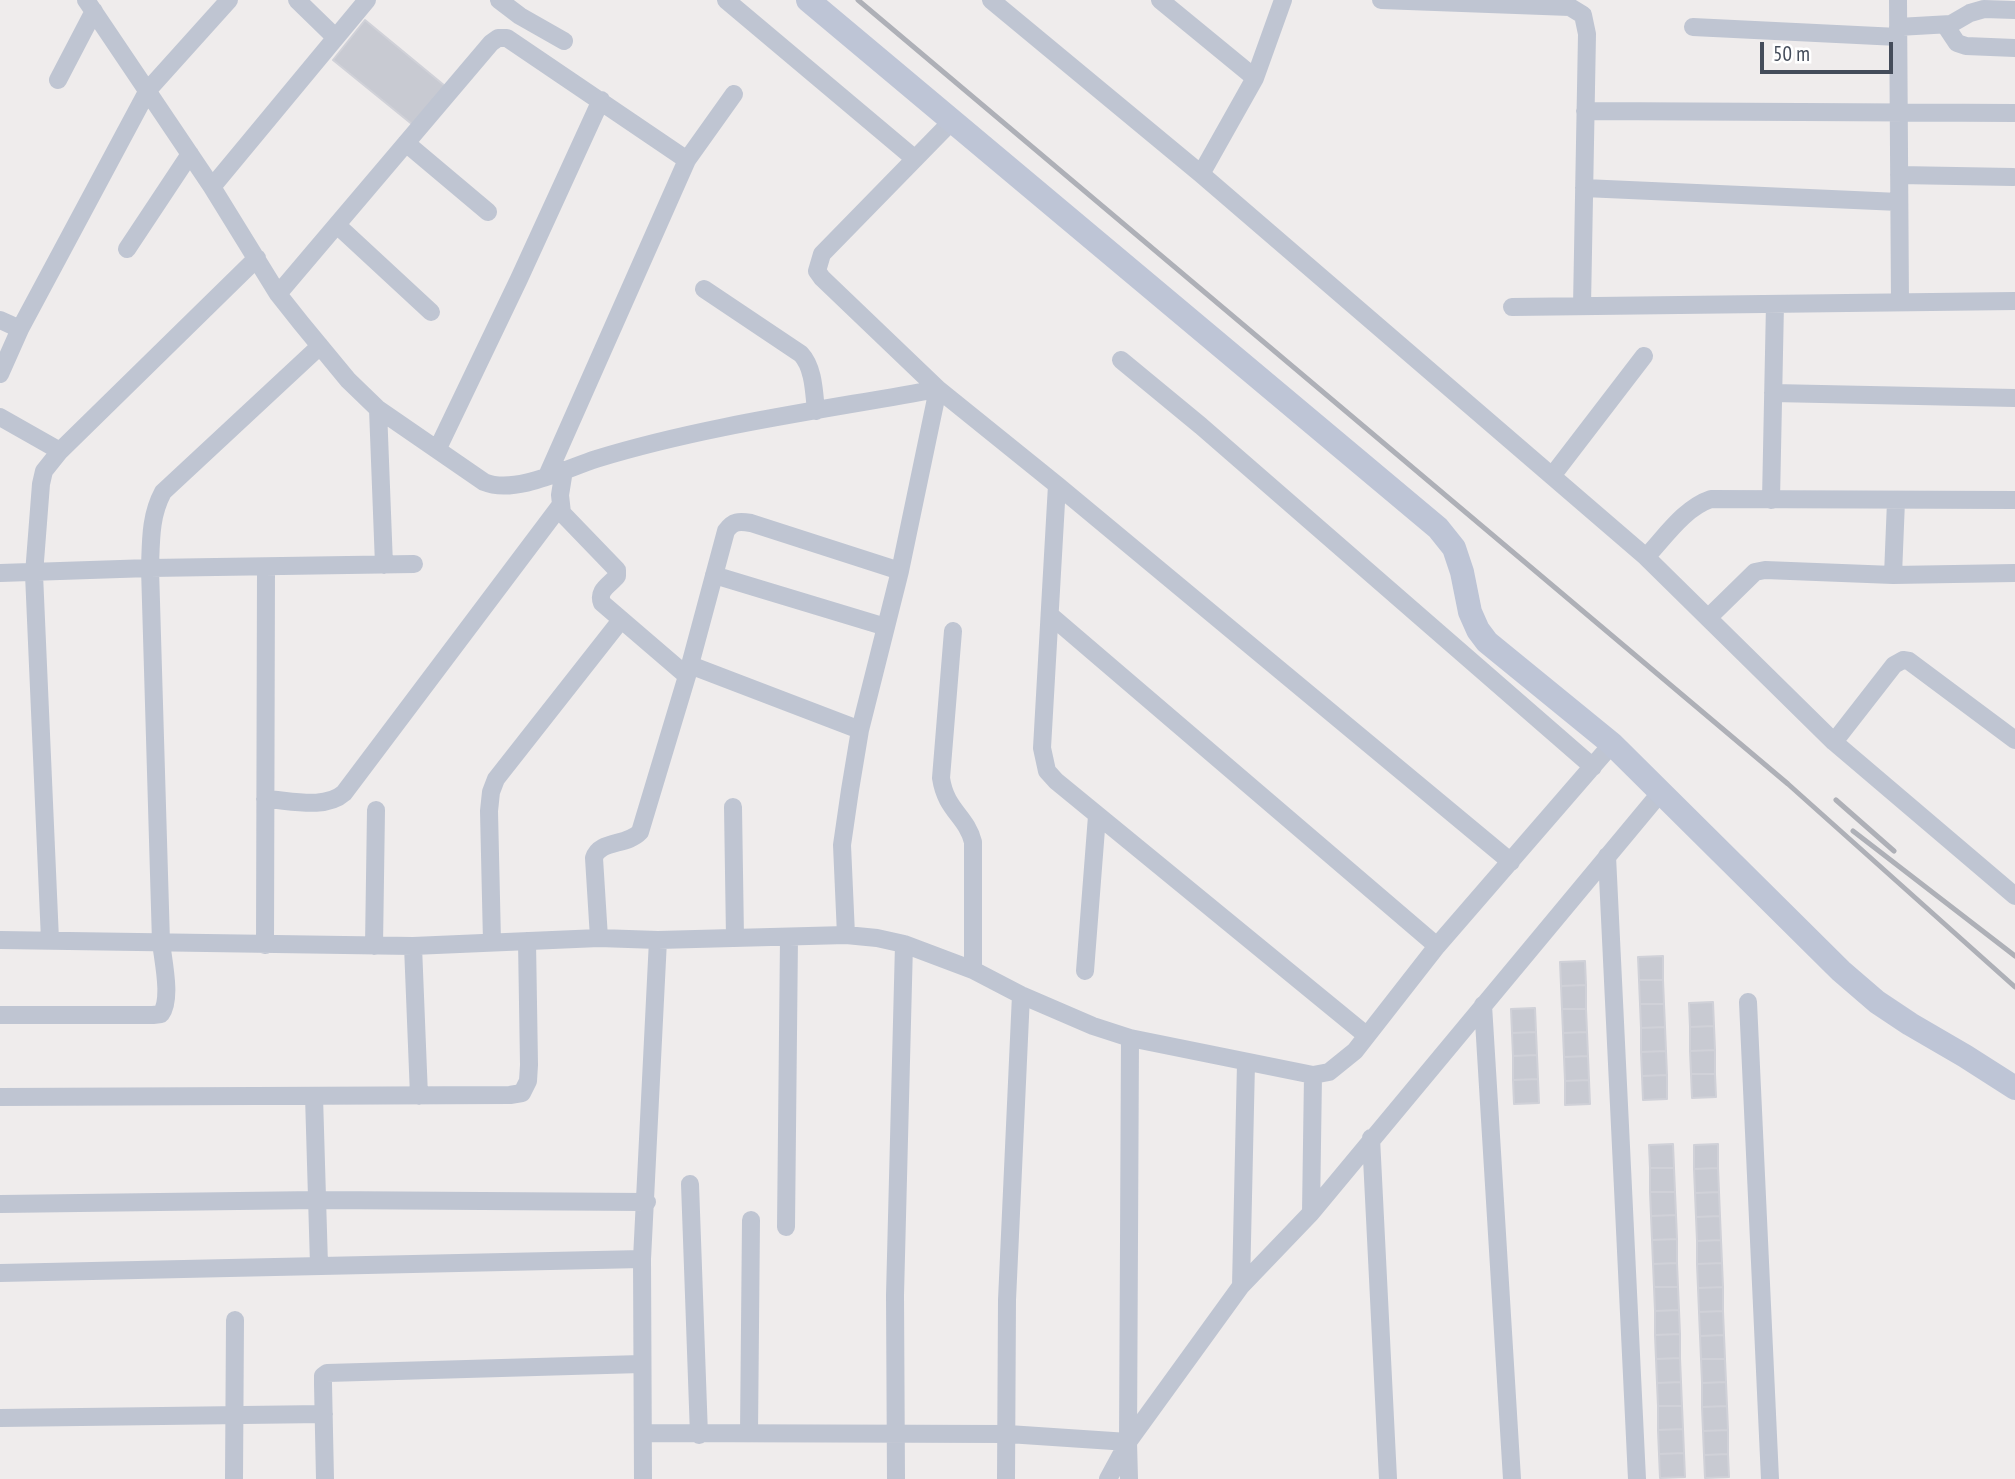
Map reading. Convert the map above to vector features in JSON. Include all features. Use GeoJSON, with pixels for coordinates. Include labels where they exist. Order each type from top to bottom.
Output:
{"type":"FeatureCollection","features":[{"type":"Feature","properties":{"kind":"street"},"geometry":{"type":"LineString","coordinates":[[0,374],[20,329],[148,90],[229,0]]}},
{"type":"Feature","properties":{"kind":"street"},"geometry":{"type":"LineString","coordinates":[[297,0],[335,37]]}},
{"type":"Feature","properties":{"kind":"street"},"geometry":{"type":"LineString","coordinates":[[212,187],[367,0]]}},
{"type":"Feature","properties":{"kind":"street"},"geometry":{"type":"LineString","coordinates":[[499,0],[520,16],[564,41]]}},
{"type":"Feature","properties":{"kind":"street"},"geometry":{"type":"LineString","coordinates":[[726,0],[915,159]]}},
{"type":"Feature","properties":{"kind":"street"},"geometry":{"type":"LineString","coordinates":[[808,0],[1438,528],[1454,548],[1470,612],[1487,642],[1612,744],[1841,971],[1877,1002],[2015,1088]]}},
{"type":"Feature","properties":{"kind":"street"},"geometry":{"type":"LineString","coordinates":[[991,0],[1201,174],[1646,556],[1834,743],[2015,896]]}},
{"type":"Feature","properties":{"kind":"street"},"geometry":{"type":"LineString","coordinates":[[1160,0],[1255,78]]}},
{"type":"Feature","properties":{"kind":"street"},"geometry":{"type":"LineString","coordinates":[[1201,174],[1255,78],[1283,0]]}},
{"type":"Feature","properties":{"kind":"street"},"geometry":{"type":"LineString","coordinates":[[1381,0],[1570,7],[1583,15],[1587,34],[1583,306]]}},
{"type":"Feature","properties":{"kind":"street"},"geometry":{"type":"LineString","coordinates":[[1898,0],[1900,302]]}},
{"type":"Feature","properties":{"kind":"street"},"geometry":{"type":"LineString","coordinates":[[90,6],[212,187],[278,294],[348,380],[379,410],[484,482],[496,487],[686,436],[938,389]]}},
{"type":"Feature","properties":{"kind":"street"},"geometry":{"type":"LineString","coordinates":[[58,80],[90,6]]}},
{"type":"Feature","properties":{"kind":"street"},"geometry":{"type":"LineString","coordinates":[[1693,27],[1898,32],[1951,24],[1970,13],[1984,9],[2015,10]]}},
{"type":"Feature","properties":{"kind":"street"},"geometry":{"type":"LineString","coordinates":[[1945,25],[1956,43],[1966,46],[2015,48]]}},
{"type":"Feature","properties":{"kind":"street"},"geometry":{"type":"LineString","coordinates":[[278,294],[498,38],[507,38],[687,160]]}},
{"type":"Feature","properties":{"kind":"street"},"geometry":{"type":"LineString","coordinates":[[734,94],[687,160],[555,473],[560,506],[566,520],[617,570],[617,576],[602,591],[600,597],[606,607],[621,620],[688,670],[860,730]]}},
{"type":"Feature","properties":{"kind":"street"},"geometry":{"type":"LineString","coordinates":[[438,448],[601,100]]}},
{"type":"Feature","properties":{"kind":"street"},"geometry":{"type":"LineString","coordinates":[[1585,111],[2015,113]]}},
{"type":"Feature","properties":{"kind":"street"},"geometry":{"type":"LineString","coordinates":[[952,121],[822,254],[817,271],[938,389],[1511,862]]}},
{"type":"Feature","properties":{"kind":"street"},"geometry":{"type":"LineString","coordinates":[[406,143],[488,212]]}},
{"type":"Feature","properties":{"kind":"street"},"geometry":{"type":"LineString","coordinates":[[127,249],[190,154]]}},
{"type":"Feature","properties":{"kind":"street"},"geometry":{"type":"LineString","coordinates":[[1899,175],[2013,177]]}},
{"type":"Feature","properties":{"kind":"street"},"geometry":{"type":"LineString","coordinates":[[1584,188],[1899,202]]}},
{"type":"Feature","properties":{"kind":"street"},"geometry":{"type":"LineString","coordinates":[[337,225],[432,313]]}},
{"type":"Feature","properties":{"kind":"street"},"geometry":{"type":"LineString","coordinates":[[50,940],[34,574],[44,471],[60,451],[257,258]]}},
{"type":"Feature","properties":{"kind":"street"},"geometry":{"type":"LineString","coordinates":[[704,289],[802,354],[810,370],[816,411]]}},
{"type":"Feature","properties":{"kind":"street"},"geometry":{"type":"LineString","coordinates":[[1512,307],[2015,301]]}},
{"type":"Feature","properties":{"kind":"street"},"geometry":{"type":"LineString","coordinates":[[1772,500],[1775,304]]}},
{"type":"Feature","properties":{"kind":"street"},"geometry":{"type":"LineString","coordinates":[[0,320],[20,329]]}},
{"type":"Feature","properties":{"kind":"street"},"geometry":{"type":"LineString","coordinates":[[0,1015],[161,1014],[165,1008],[167,998],[161,942],[150,568],[152,518],[163,492],[320,346]]}},
{"type":"Feature","properties":{"kind":"street"},"geometry":{"type":"LineString","coordinates":[[1552,476],[1644,356]]}},
{"type":"Feature","properties":{"kind":"street"},"geometry":{"type":"LineString","coordinates":[[1122,360],[1593,767]]}},
{"type":"Feature","properties":{"kind":"street"},"geometry":{"type":"LineString","coordinates":[[846,935],[842,845],[860,730],[900,571],[938,389]]}},
{"type":"Feature","properties":{"kind":"street"},"geometry":{"type":"LineString","coordinates":[[1773,393],[2015,398]]}},
{"type":"Feature","properties":{"kind":"street"},"geometry":{"type":"LineString","coordinates":[[379,410],[384,565]]}},
{"type":"Feature","properties":{"kind":"street"},"geometry":{"type":"LineString","coordinates":[[0,417],[60,451]]}},
{"type":"Feature","properties":{"kind":"street"},"geometry":{"type":"LineString","coordinates":[[1057,485],[1042,748],[1047,771],[1097,816],[1366,1035]]}},
{"type":"Feature","properties":{"kind":"street"},"geometry":{"type":"LineString","coordinates":[[1646,556],[1700,503],[1722,498],[2015,500]]}},
{"type":"Feature","properties":{"kind":"street"},"geometry":{"type":"LineString","coordinates":[[1893,575],[1896,501]]}},
{"type":"Feature","properties":{"kind":"street"},"geometry":{"type":"LineString","coordinates":[[265,799],[321,802],[336,800],[344,793],[560,506]]}},
{"type":"Feature","properties":{"kind":"street"},"geometry":{"type":"LineString","coordinates":[[599,938],[594,858],[600,848],[630,841],[639,832],[726,531],[731,524],[740,521],[900,571]]}},
{"type":"Feature","properties":{"kind":"street"},"geometry":{"type":"LineString","coordinates":[[0,573],[414,564]]}},
{"type":"Feature","properties":{"kind":"street"},"geometry":{"type":"LineString","coordinates":[[265,945],[266,568]]}},
{"type":"Feature","properties":{"kind":"street"},"geometry":{"type":"LineString","coordinates":[[1708,618],[1755,572],[1765,570],[1893,575],[2015,573]]}},
{"type":"Feature","properties":{"kind":"street"},"geometry":{"type":"LineString","coordinates":[[714,575],[886,628]]}},
{"type":"Feature","properties":{"kind":"street"},"geometry":{"type":"LineString","coordinates":[[1050,615],[1437,946]]}},
{"type":"Feature","properties":{"kind":"street"},"geometry":{"type":"LineString","coordinates":[[492,942],[489,811],[491,792],[496,779],[621,620]]}},
{"type":"Feature","properties":{"kind":"street"},"geometry":{"type":"LineString","coordinates":[[953,631],[941,778],[949,805],[970,831],[972,842],[973,970]]}},
{"type":"Feature","properties":{"kind":"street"},"geometry":{"type":"LineString","coordinates":[[1834,743],[1894,665],[1903,660],[1909,661],[2015,740]]}},
{"type":"Feature","properties":{"kind":"street"},"geometry":{"type":"LineString","coordinates":[[0,940],[413,946],[599,938],[658,940],[846,935],[904,944],[973,970],[1021,995],[1093,1026],[1130,1038],[1313,1075],[1329,1072],[1346,1060],[1437,946],[1612,744]]}},
{"type":"Feature","properties":{"kind":"street"},"geometry":{"type":"LineString","coordinates":[[1108,1479],[1128,1442],[1241,1286],[1311,1213],[1661,792]]}},
{"type":"Feature","properties":{"kind":"street"},"geometry":{"type":"LineString","coordinates":[[733,807],[735,938]]}},
{"type":"Feature","properties":{"kind":"street"},"geometry":{"type":"LineString","coordinates":[[374,946],[376,810]]}},
{"type":"Feature","properties":{"kind":"street"},"geometry":{"type":"LineString","coordinates":[[1085,971],[1097,816]]}},
{"type":"Feature","properties":{"kind":"street"},"geometry":{"type":"LineString","coordinates":[[1607,856],[1637,1479]]}},
{"type":"Feature","properties":{"kind":"street"},"geometry":{"type":"LineString","coordinates":[[786,1227],[789,937]]}},
{"type":"Feature","properties":{"kind":"street"},"geometry":{"type":"LineString","coordinates":[[643,1479],[642,1259],[647,1202],[647,1134],[658,940]]}},
{"type":"Feature","properties":{"kind":"street"},"geometry":{"type":"LineString","coordinates":[[0,1097],[419,1096],[522,1093],[529,1073],[527,941]]}},
{"type":"Feature","properties":{"kind":"street"},"geometry":{"type":"LineString","coordinates":[[896,1479],[895,1295],[904,944]]}},
{"type":"Feature","properties":{"kind":"street"},"geometry":{"type":"LineString","coordinates":[[413,946],[419,1096]]}},
{"type":"Feature","properties":{"kind":"street"},"geometry":{"type":"LineString","coordinates":[[1006,1479],[1007,1300],[1021,995]]}},
{"type":"Feature","properties":{"kind":"street"},"geometry":{"type":"LineString","coordinates":[[1748,1002],[1770,1479]]}},
{"type":"Feature","properties":{"kind":"street"},"geometry":{"type":"LineString","coordinates":[[1483,1005],[1512,1479]]}},
{"type":"Feature","properties":{"kind":"street"},"geometry":{"type":"LineString","coordinates":[[1129,1479],[1130,1038]]}},
{"type":"Feature","properties":{"kind":"street"},"geometry":{"type":"LineString","coordinates":[[1241,1286],[1246,1062]]}},
{"type":"Feature","properties":{"kind":"street"},"geometry":{"type":"LineString","coordinates":[[1311,1213],[1313,1075]]}},
{"type":"Feature","properties":{"kind":"street"},"geometry":{"type":"LineString","coordinates":[[314,1096],[319,1265]]}},
{"type":"Feature","properties":{"kind":"street"},"geometry":{"type":"LineString","coordinates":[[1371,1138],[1388,1479]]}},
{"type":"Feature","properties":{"kind":"street"},"geometry":{"type":"LineString","coordinates":[[690,1184],[699,1435]]}},
{"type":"Feature","properties":{"kind":"street"},"geometry":{"type":"LineString","coordinates":[[0,1204],[318,1200],[647,1202]]}},
{"type":"Feature","properties":{"kind":"street"},"geometry":{"type":"LineString","coordinates":[[749,1433],[751,1220]]}},
{"type":"Feature","properties":{"kind":"street"},"geometry":{"type":"LineString","coordinates":[[0,1273],[642,1259]]}},
{"type":"Feature","properties":{"kind":"street"},"geometry":{"type":"LineString","coordinates":[[234,1479],[235,1320]]}},
{"type":"Feature","properties":{"kind":"street"},"geometry":{"type":"LineString","coordinates":[[325,1479],[323,1376],[327,1373],[641,1363]]}},
{"type":"Feature","properties":{"kind":"street"},"geometry":{"type":"LineString","coordinates":[[0,1418],[324,1414]]}},
{"type":"Feature","properties":{"kind":"street"},"geometry":{"type":"LineString","coordinates":[[643,1433],[1008,1434],[1128,1442]]}},
{"type":"Feature","properties":{"kind":"building"},"geometry":{"type":"Polygon","coordinates":[[[365,20],[445,86],[413,125],[333,60],[365,20]]]}},
{"type":"Feature","properties":{"kind":"building"},"geometry":{"type":"Polygon","coordinates":[[[1663,956],[1663,980],[1639,980],[1638,957],[1663,956]]]}},
{"type":"Feature","properties":{"kind":"building"},"geometry":{"type":"Polygon","coordinates":[[[1585,961],[1586,985],[1561,986],[1560,962],[1585,961]]]}},
{"type":"Feature","properties":{"kind":"building"},"geometry":{"type":"Polygon","coordinates":[[[1639,980],[1663,980],[1664,1004],[1640,1004],[1639,980]]]}},
{"type":"Feature","properties":{"kind":"building"},"geometry":{"type":"Polygon","coordinates":[[[1586,985],[1586,1009],[1562,1009],[1561,986],[1586,985]]]}},
{"type":"Feature","properties":{"kind":"building"},"geometry":{"type":"Polygon","coordinates":[[[1713,1002],[1714,1026],[1690,1027],[1689,1003],[1713,1002]]]}},
{"type":"Feature","properties":{"kind":"building"},"geometry":{"type":"Polygon","coordinates":[[[1640,1004],[1664,1004],[1665,1027],[1641,1028],[1640,1004]]]}},
{"type":"Feature","properties":{"kind":"building"},"geometry":{"type":"Polygon","coordinates":[[[1535,1008],[1536,1032],[1512,1033],[1511,1009],[1535,1008]]]}},
{"type":"Feature","properties":{"kind":"building"},"geometry":{"type":"Polygon","coordinates":[[[1562,1009],[1586,1009],[1587,1032],[1563,1033],[1562,1009]]]}},
{"type":"Feature","properties":{"kind":"building"},"geometry":{"type":"Polygon","coordinates":[[[1714,1026],[1715,1050],[1690,1051],[1690,1027],[1714,1026]]]}},
{"type":"Feature","properties":{"kind":"building"},"geometry":{"type":"Polygon","coordinates":[[[1665,1027],[1666,1051],[1641,1052],[1641,1028],[1665,1027]]]}},
{"type":"Feature","properties":{"kind":"building"},"geometry":{"type":"Polygon","coordinates":[[[1536,1032],[1537,1055],[1513,1056],[1512,1033],[1536,1032]]]}},
{"type":"Feature","properties":{"kind":"building"},"geometry":{"type":"Polygon","coordinates":[[[1587,1032],[1588,1056],[1564,1057],[1563,1033],[1587,1032]]]}},
{"type":"Feature","properties":{"kind":"building"},"geometry":{"type":"Polygon","coordinates":[[[1715,1050],[1715,1074],[1691,1074],[1690,1051],[1715,1050]]]}},
{"type":"Feature","properties":{"kind":"building"},"geometry":{"type":"Polygon","coordinates":[[[1666,1051],[1667,1075],[1642,1076],[1641,1052],[1666,1051]]]}},
{"type":"Feature","properties":{"kind":"building"},"geometry":{"type":"Polygon","coordinates":[[[1537,1055],[1538,1079],[1513,1080],[1513,1056],[1537,1055]]]}},
{"type":"Feature","properties":{"kind":"building"},"geometry":{"type":"Polygon","coordinates":[[[1588,1056],[1589,1080],[1565,1081],[1564,1057],[1588,1056]]]}},
{"type":"Feature","properties":{"kind":"building"},"geometry":{"type":"Polygon","coordinates":[[[1691,1074],[1715,1074],[1716,1097],[1692,1098],[1691,1074]]]}},
{"type":"Feature","properties":{"kind":"building"},"geometry":{"type":"Polygon","coordinates":[[[1667,1075],[1667,1099],[1643,1100],[1642,1076],[1667,1075]]]}},
{"type":"Feature","properties":{"kind":"building"},"geometry":{"type":"Polygon","coordinates":[[[1538,1079],[1539,1103],[1514,1104],[1513,1080],[1538,1079]]]}},
{"type":"Feature","properties":{"kind":"building"},"geometry":{"type":"Polygon","coordinates":[[[1589,1080],[1590,1104],[1565,1105],[1565,1081],[1589,1080]]]}},
{"type":"Feature","properties":{"kind":"building"},"geometry":{"type":"Polygon","coordinates":[[[1673,1144],[1674,1168],[1650,1168],[1649,1145],[1673,1144]]]}},
{"type":"Feature","properties":{"kind":"building"},"geometry":{"type":"Polygon","coordinates":[[[1718,1144],[1718,1168],[1694,1169],[1694,1145],[1718,1144]]]}},
{"type":"Feature","properties":{"kind":"building"},"geometry":{"type":"Polygon","coordinates":[[[1650,1168],[1674,1168],[1675,1192],[1650,1192],[1650,1168]]]}},
{"type":"Feature","properties":{"kind":"building"},"geometry":{"type":"Polygon","coordinates":[[[1718,1168],[1719,1192],[1695,1193],[1694,1169],[1718,1168]]]}},
{"type":"Feature","properties":{"kind":"building"},"geometry":{"type":"Polygon","coordinates":[[[1650,1192],[1675,1192],[1676,1215],[1651,1216],[1650,1192]]]}},
{"type":"Feature","properties":{"kind":"building"},"geometry":{"type":"Polygon","coordinates":[[[1719,1192],[1720,1216],[1696,1217],[1695,1193],[1719,1192]]]}},
{"type":"Feature","properties":{"kind":"building"},"geometry":{"type":"Polygon","coordinates":[[[1676,1215],[1677,1239],[1652,1240],[1651,1216],[1676,1215]]]}},
{"type":"Feature","properties":{"kind":"building"},"geometry":{"type":"Polygon","coordinates":[[[1720,1216],[1721,1240],[1697,1241],[1696,1217],[1720,1216]]]}},
{"type":"Feature","properties":{"kind":"building"},"geometry":{"type":"Polygon","coordinates":[[[1677,1239],[1677,1263],[1653,1264],[1652,1240],[1677,1239]]]}},
{"type":"Feature","properties":{"kind":"building"},"geometry":{"type":"Polygon","coordinates":[[[1721,1240],[1722,1263],[1697,1264],[1697,1241],[1721,1240]]]}},
{"type":"Feature","properties":{"kind":"building"},"geometry":{"type":"Polygon","coordinates":[[[1677,1263],[1678,1287],[1654,1287],[1653,1264],[1677,1263]]]}},
{"type":"Feature","properties":{"kind":"building"},"geometry":{"type":"Polygon","coordinates":[[[1722,1263],[1723,1287],[1698,1288],[1697,1264],[1722,1263]]]}},
{"type":"Feature","properties":{"kind":"building"},"geometry":{"type":"Polygon","coordinates":[[[1654,1287],[1678,1287],[1679,1310],[1655,1311],[1654,1287]]]}},
{"type":"Feature","properties":{"kind":"building"},"geometry":{"type":"Polygon","coordinates":[[[1723,1287],[1723,1311],[1699,1312],[1698,1288],[1723,1287]]]}},
{"type":"Feature","properties":{"kind":"building"},"geometry":{"type":"Polygon","coordinates":[[[1679,1310],[1680,1334],[1655,1335],[1655,1311],[1679,1310]]]}},
{"type":"Feature","properties":{"kind":"building"},"geometry":{"type":"Polygon","coordinates":[[[1723,1311],[1724,1335],[1700,1336],[1699,1312],[1723,1311]]]}},
{"type":"Feature","properties":{"kind":"building"},"geometry":{"type":"Polygon","coordinates":[[[1680,1334],[1680,1358],[1656,1359],[1655,1335],[1680,1334]]]}},
{"type":"Feature","properties":{"kind":"building"},"geometry":{"type":"Polygon","coordinates":[[[1724,1335],[1725,1359],[1701,1359],[1700,1336],[1724,1335]]]}},
{"type":"Feature","properties":{"kind":"building"},"geometry":{"type":"Polygon","coordinates":[[[1680,1358],[1681,1382],[1657,1383],[1656,1359],[1680,1358]]]}},
{"type":"Feature","properties":{"kind":"building"},"geometry":{"type":"Polygon","coordinates":[[[1701,1359],[1725,1359],[1726,1382],[1702,1383],[1701,1359]]]}},
{"type":"Feature","properties":{"kind":"building"},"geometry":{"type":"Polygon","coordinates":[[[1681,1382],[1682,1406],[1658,1406],[1657,1383],[1681,1382]]]}},
{"type":"Feature","properties":{"kind":"building"},"geometry":{"type":"Polygon","coordinates":[[[1726,1382],[1727,1406],[1702,1407],[1702,1383],[1726,1382]]]}},
{"type":"Feature","properties":{"kind":"building"},"geometry":{"type":"Polygon","coordinates":[[[1658,1406],[1682,1406],[1683,1429],[1658,1430],[1658,1406]]]}},
{"type":"Feature","properties":{"kind":"building"},"geometry":{"type":"Polygon","coordinates":[[[1727,1406],[1728,1430],[1703,1431],[1702,1407],[1727,1406]]]}},
{"type":"Feature","properties":{"kind":"building"},"geometry":{"type":"Polygon","coordinates":[[[1683,1429],[1684,1453],[1659,1454],[1658,1430],[1683,1429]]]}},
{"type":"Feature","properties":{"kind":"building"},"geometry":{"type":"Polygon","coordinates":[[[1728,1430],[1728,1454],[1704,1455],[1703,1431],[1728,1430]]]}},
{"type":"Feature","properties":{"kind":"building"},"geometry":{"type":"Polygon","coordinates":[[[1684,1453],[1685,1477],[1660,1478],[1659,1454],[1684,1453]]]}},
{"type":"Feature","properties":{"kind":"building"},"geometry":{"type":"Polygon","coordinates":[[[1728,1454],[1729,1477],[1705,1478],[1704,1455],[1728,1454]]]}},
{"type":"Feature","properties":{"kind":"railway"},"geometry":{"type":"LineString","coordinates":[[858,0],[1788,784],[2015,987]]}},
{"type":"Feature","properties":{"kind":"railway"},"geometry":{"type":"LineString","coordinates":[[1836,800],[1894,851]]}},
{"type":"Feature","properties":{"kind":"railway"},"geometry":{"type":"LineString","coordinates":[[1853,831],[2015,956]]}}]}
